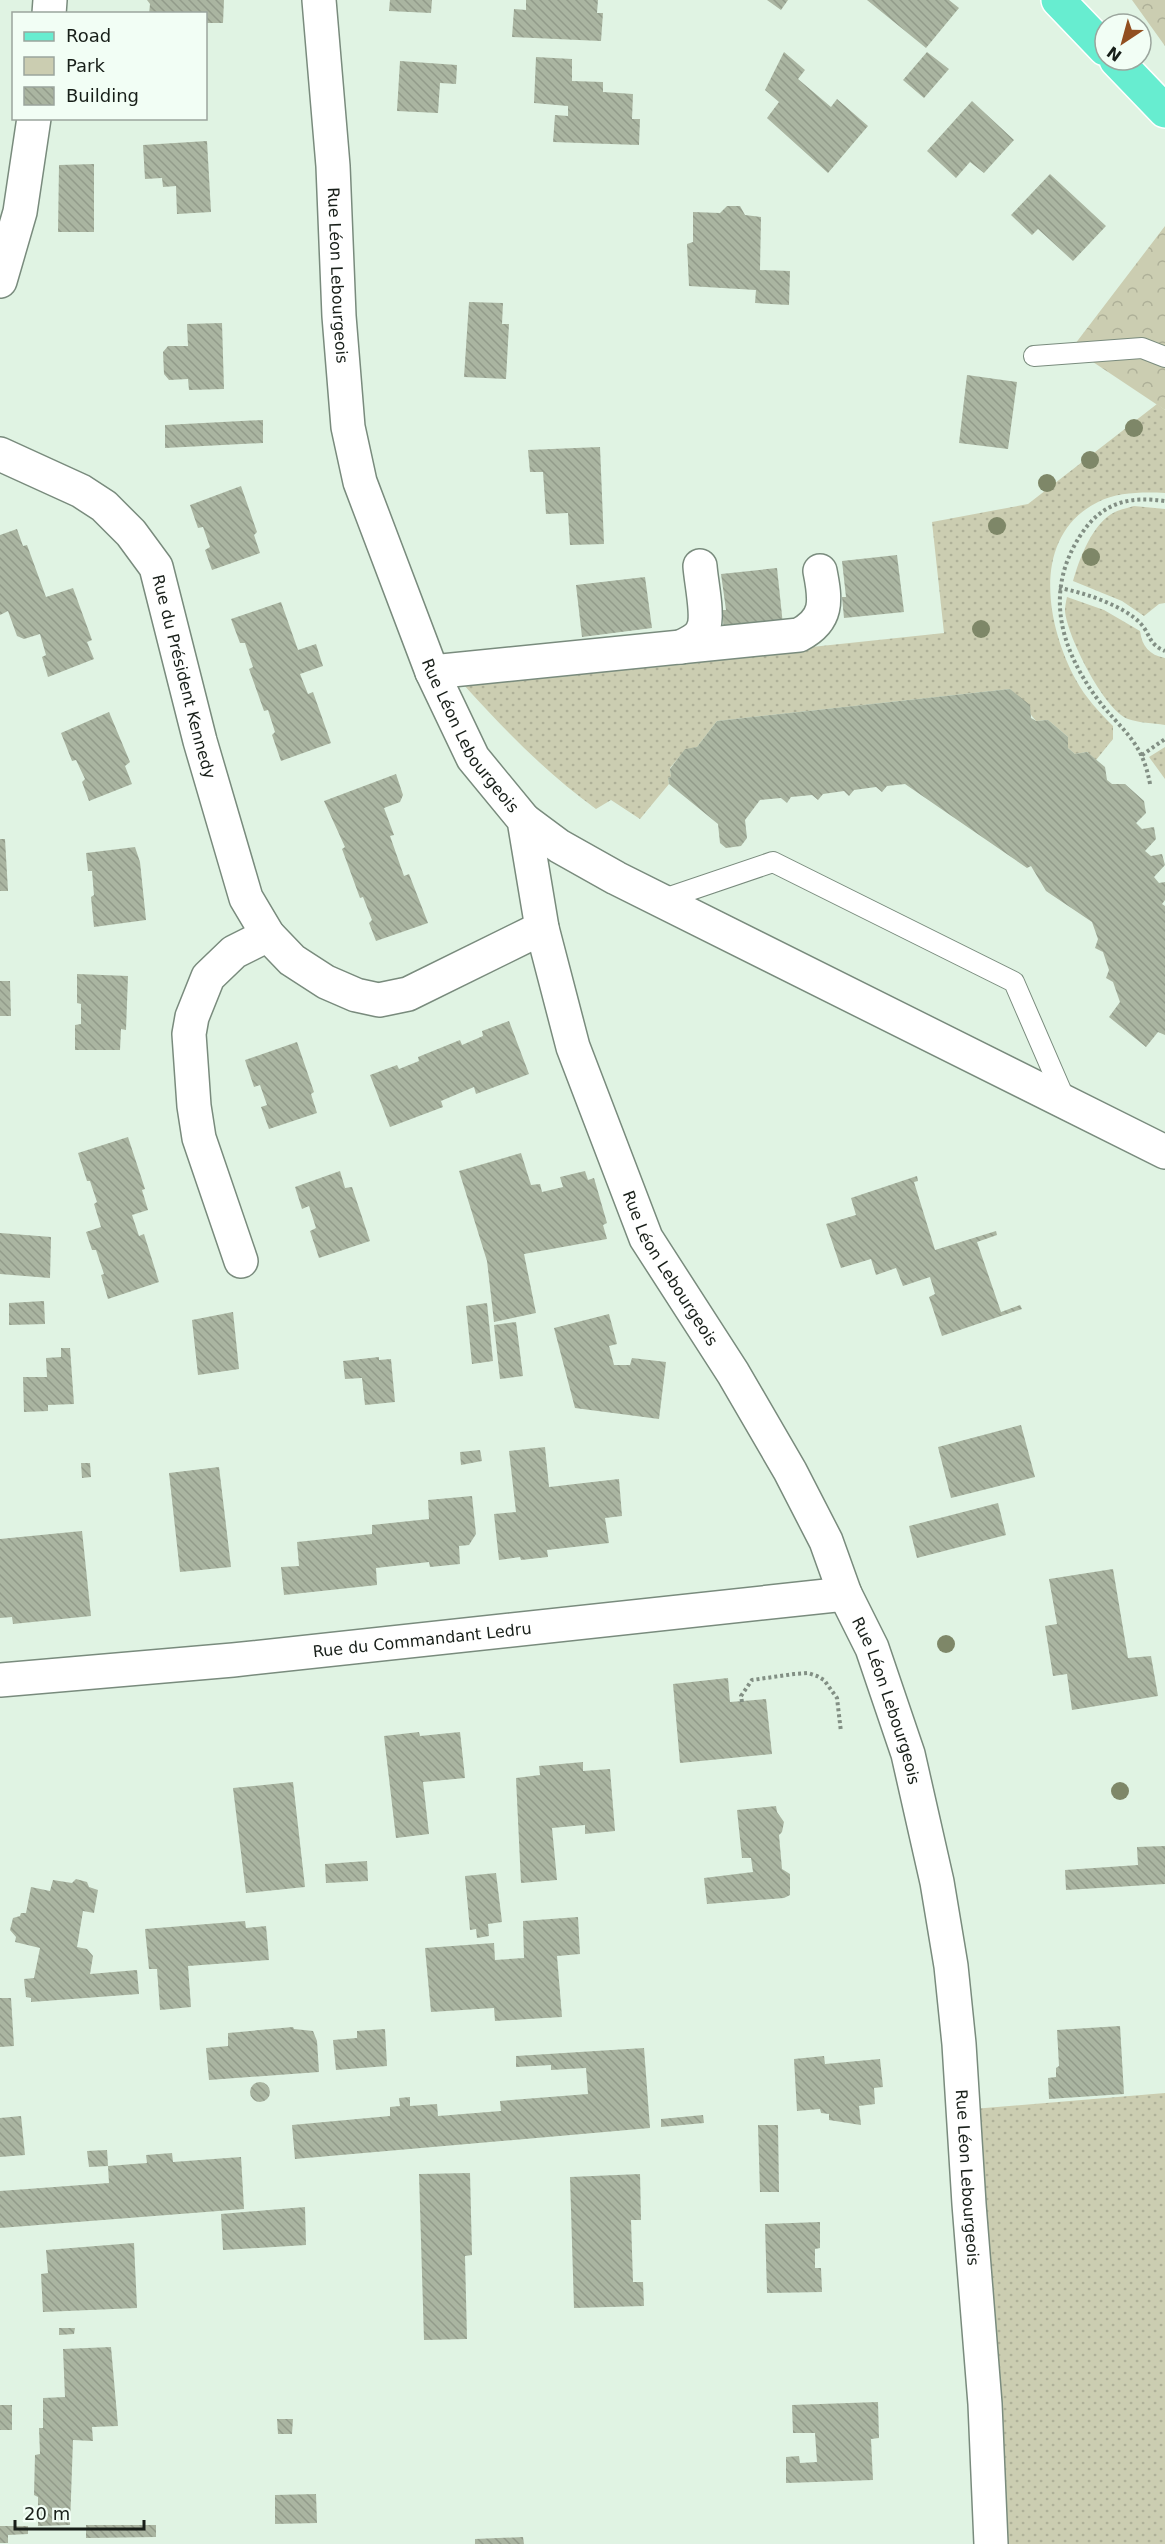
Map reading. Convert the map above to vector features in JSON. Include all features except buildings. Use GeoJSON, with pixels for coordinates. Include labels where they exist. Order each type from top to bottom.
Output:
{"type":"FeatureCollection","features":[{"type":"Feature","properties":{"kind":"main road"},"geometry":{"type":"LineString","coordinates":[[1058,0],[1093,36]]}},
{"type":"Feature","properties":{"kind":"main road"},"geometry":{"type":"LineString","coordinates":[[1128,72],[1165,111]]}},
{"type":"Feature","properties":{"kind":"street","name":"Rue Léon Lebourgeois"},"geometry":{"type":"LineString","coordinates":[[319,0],[333,166],[339,316],[348,427],[360,482],[432,672],[473,758],[524,819],[542,928],[573,1047],[646,1238],[733,1373],[790,1471],[826,1541],[845,1594],[872,1648],[908,1754],[937,1882],[951,1966],[959,2044],[985,2404],[992,2544]]}},
{"type":"Feature","properties":{"kind":"street"},"geometry":{"type":"LineString","coordinates":[[0,281],[20,212],[34,120]]}},
{"type":"Feature","properties":{"kind":"street","name":"Rue du Président Kennedy"},"geometry":{"type":"LineString","coordinates":[[0,454],[81,491],[104,506],[125,526],[156,567],[200,741],[246,898],[268,935],[292,960],[326,982],[356,995],[380,1000],[408,994],[542,928]]}},
{"type":"Feature","properties":{"kind":"street"},"geometry":{"type":"LineString","coordinates":[[681,647],[697,638],[703,630],[705,620],[699,566]]}},
{"type":"Feature","properties":{"kind":"street"},"geometry":{"type":"LineString","coordinates":[[432,672],[799,635],[814,627],[822,612],[825,594],[820,571]]}},
{"type":"Feature","properties":{"kind":"street"},"geometry":{"type":"LineString","coordinates":[[524,819],[559,846],[661,900],[1165,1152]]}},
{"type":"Feature","properties":{"kind":"street"},"geometry":{"type":"LineString","coordinates":[[241,1261],[199,1138],[194,1106],[189,1034],[192,1017],[208,977],[234,952],[268,935]]}},
{"type":"Feature","properties":{"kind":"street","name":"Rue du Commandant Ledru"},"geometry":{"type":"LineString","coordinates":[[0,1680],[234,1660],[845,1594]]}},
{"type":"Feature","properties":{"kind":"lane"},"geometry":{"type":"LineString","coordinates":[[1034,356],[1142,348],[1165,357]]}},
{"type":"Feature","properties":{"kind":"lane"},"geometry":{"type":"LineString","coordinates":[[661,900],[774,862],[1014,982],[1066,1102]]}},
{"type":"Feature","properties":{"kind":"path"},"geometry":{"type":"LineString","coordinates":[[1150,784],[1147,765],[1138,745],[1096,697],[1072,657],[1058,610],[1059,588],[1069,555],[1093,518],[1122,501],[1138,498],[1165,501]]}},
{"type":"Feature","properties":{"kind":"path"},"geometry":{"type":"LineString","coordinates":[[1059,588],[1094,598],[1133,617],[1143,626],[1151,642],[1165,651]]}},
{"type":"Feature","properties":{"kind":"path"},"geometry":{"type":"LineString","coordinates":[[1142,755],[1165,739]]}},
{"type":"Feature","properties":{"kind":"path"},"geometry":{"type":"LineString","coordinates":[[742,1701],[741,1696],[752,1680],[808,1673],[824,1680],[837,1698],[840,1732]]}},
{"type":"Feature","properties":{"kind":"green space"},"geometry":{"type":"Polygon","coordinates":[[[1132,0],[1165,0],[1165,46],[1153,29],[1153,12],[1141,12],[1132,0]]]}},
{"type":"Feature","properties":{"kind":"green space"},"geometry":{"type":"Polygon","coordinates":[[[1165,226],[1165,410],[1072,348],[1165,226]]]}},
{"type":"Feature","properties":{"kind":"green space"},"geometry":{"type":"Polygon","coordinates":[[[1157,404],[1165,410],[1165,493],[1122,494],[1098,502],[1076,517],[1062,536],[1053,559],[1050,583],[1057,634],[1076,680],[1113,726],[1113,739],[1096,760],[1087,752],[1075,754],[1068,748],[1068,737],[1048,720],[1036,721],[1010,689],[717,721],[697,747],[685,750],[670,768],[669,784],[640,819],[611,800],[596,809],[526,750],[463,684],[944,633],[932,522],[1028,504],[1157,404]]]}},
{"type":"Feature","properties":{"kind":"green space"},"geometry":{"type":"Polygon","coordinates":[[[1134,506],[1165,509],[1165,603],[1159,604],[1144,616],[1122,601],[1073,581],[1083,552],[1100,524],[1115,512],[1134,506]]]}},
{"type":"Feature","properties":{"kind":"green space"},"geometry":{"type":"Polygon","coordinates":[[[1067,597],[1104,610],[1140,631],[1147,649],[1165,658],[1165,725],[1128,719],[1118,713],[1108,702],[1088,671],[1072,637],[1065,611],[1067,597]]]}},
{"type":"Feature","properties":{"kind":"green space"},"geometry":{"type":"Polygon","coordinates":[[[1165,747],[1165,779],[1149,757],[1165,747]]]}},
{"type":"Feature","properties":{"kind":"green space"},"geometry":{"type":"Polygon","coordinates":[[[1165,2093],[1165,2544],[1004,2544],[973,2109],[1165,2093]]]}}]}
